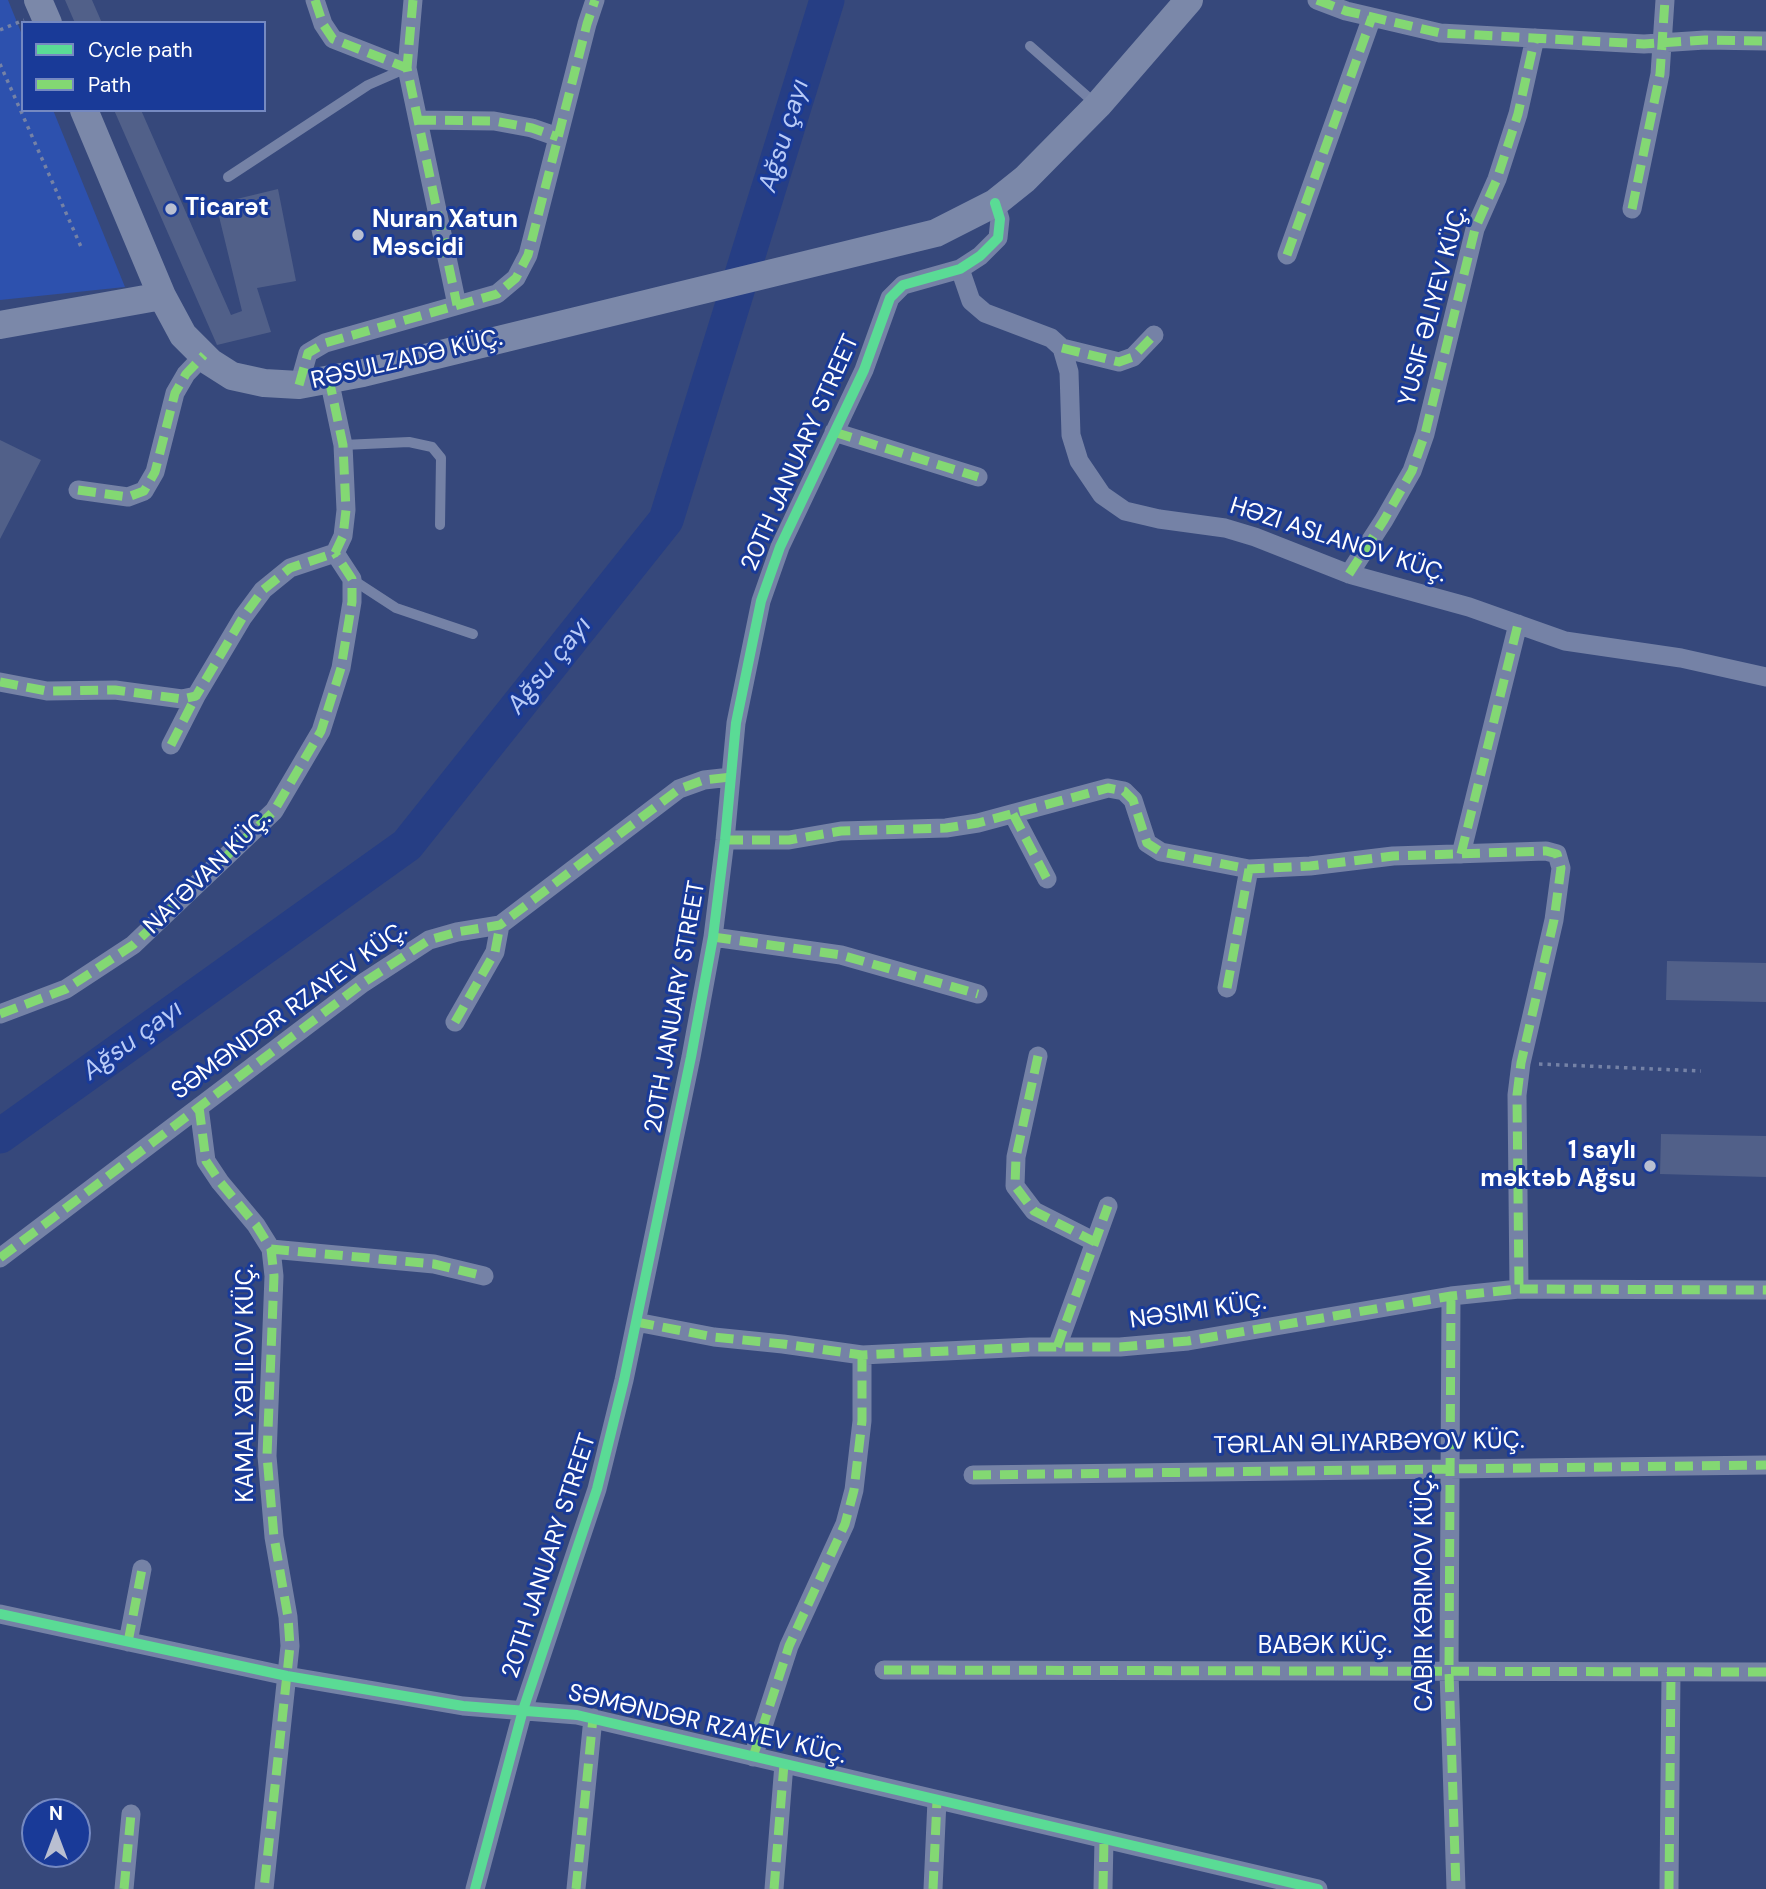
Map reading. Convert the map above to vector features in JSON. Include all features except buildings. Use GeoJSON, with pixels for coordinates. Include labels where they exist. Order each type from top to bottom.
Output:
{"type":"FeatureCollection","features":[{"type":"Feature","properties":{"kind":"main road"},"geometry":{"type":"LineString","coordinates":[[38,0],[47,21]]}},
{"type":"Feature","properties":{"kind":"main road","name":"RƏSULZADƏ KÜÇ."},"geometry":{"type":"LineString","coordinates":[[85,112],[162,296],[183,335],[210,362],[232,376],[264,383],[299,385],[363,373],[936,233],[995,204],[1025,179],[1098,105],[1189,0]]}},
{"type":"Feature","properties":{"kind":"main road"},"geometry":{"type":"LineString","coordinates":[[0,325],[162,296]]}},
{"type":"Feature","properties":{"kind":"street"},"geometry":{"type":"LineString","coordinates":[[315,0],[323,24],[333,39],[407,68]]}},
{"type":"Feature","properties":{"kind":"street"},"geometry":{"type":"LineString","coordinates":[[412,0],[407,68],[457,305]]}},
{"type":"Feature","properties":{"kind":"street"},"geometry":{"type":"LineString","coordinates":[[299,385],[308,353],[325,343],[497,295],[516,278],[528,255],[595,0]]}},
{"type":"Feature","properties":{"kind":"street"},"geometry":{"type":"LineString","coordinates":[[1317,0],[1346,11],[1440,33],[1644,44],[1766,40]]}},
{"type":"Feature","properties":{"kind":"street"},"geometry":{"type":"LineString","coordinates":[[1632,209],[1660,75],[1665,0]]}},
{"type":"Feature","properties":{"kind":"street"},"geometry":{"type":"LineString","coordinates":[[1287,255],[1372,17]]}},
{"type":"Feature","properties":{"kind":"street","name":"YUSIF ƏLIYEV KÜÇ."},"geometry":{"type":"LineString","coordinates":[[1349,574],[1412,471],[1425,434],[1475,229],[1497,179],[1518,114],[1535,38]]}},
{"type":"Feature","properties":{"kind":"street"},"geometry":{"type":"LineString","coordinates":[[418,120],[494,121],[532,128],[558,137]]}},
{"type":"Feature","properties":{"kind":"street","name":"20TH JANUARY STREET"},"geometry":{"type":"LineString","coordinates":[[475,1889],[523,1710],[597,1489],[636,1322],[713,937],[736,723],[761,601],[780,547],[863,370],[890,298],[904,285],[960,269],[980,256],[998,238],[1000,219],[995,204]]}},
{"type":"Feature","properties":{"kind":"street"},"geometry":{"type":"LineString","coordinates":[[960,269],[971,301],[985,313],[1051,338],[1062,348],[1119,362],[1133,357],[1154,335]]}},
{"type":"Feature","properties":{"kind":"street","name":"HƏZI ASLANOV KÜÇ."},"geometry":{"type":"LineString","coordinates":[[1062,348],[1069,372],[1071,435],[1079,461],[1102,495],[1125,511],[1159,519],[1225,528],[1349,574],[1469,607],[1565,641],[1693,660],[1766,677]]}},
{"type":"Feature","properties":{"kind":"street"},"geometry":{"type":"LineString","coordinates":[[78,489],[128,497],[144,491],[155,472],[175,393],[186,374],[204,355]]}},
{"type":"Feature","properties":{"kind":"street"},"geometry":{"type":"LineString","coordinates":[[171,745],[196,696],[243,617],[263,590],[290,568],[335,553],[343,537],[346,510],[343,445],[328,379]]}},
{"type":"Feature","properties":{"kind":"street"},"geometry":{"type":"LineString","coordinates":[[834,432],[978,477]]}},
{"type":"Feature","properties":{"kind":"street"},"geometry":{"type":"LineString","coordinates":[[335,553],[352,579]]}},
{"type":"Feature","properties":{"kind":"street","name":"NATƏVAN KÜÇ."},"geometry":{"type":"LineString","coordinates":[[0,1014],[66,989],[133,945],[274,811],[321,731],[341,668],[352,602],[352,579]]}},
{"type":"Feature","properties":{"kind":"street"},"geometry":{"type":"LineString","coordinates":[[1461,854],[1518,624]]}},
{"type":"Feature","properties":{"kind":"street"},"geometry":{"type":"LineString","coordinates":[[0,682],[47,691],[114,690],[183,699],[196,696]]}},
{"type":"Feature","properties":{"kind":"street","name":"SƏMƏNDƏR RZAYEV KÜÇ."},"geometry":{"type":"LineString","coordinates":[[0,1258],[363,982],[429,940],[500,925],[679,789],[704,780],[731,777]]}},
{"type":"Feature","properties":{"kind":"street"},"geometry":{"type":"LineString","coordinates":[[725,840],[789,840],[841,831],[946,828],[978,823],[1108,788],[1124,791],[1133,800],[1147,843],[1161,852],[1249,869],[1310,866],[1393,856],[1546,851],[1557,855],[1561,868],[1554,920],[1521,1063],[1517,1095],[1519,1289]]}},
{"type":"Feature","properties":{"kind":"street"},"geometry":{"type":"LineString","coordinates":[[1013,814],[1047,879]]}},
{"type":"Feature","properties":{"kind":"street"},"geometry":{"type":"LineString","coordinates":[[1227,988],[1249,869]]}},
{"type":"Feature","properties":{"kind":"street"},"geometry":{"type":"LineString","coordinates":[[455,1022],[495,951],[500,925]]}},
{"type":"Feature","properties":{"kind":"street"},"geometry":{"type":"LineString","coordinates":[[713,937],[841,955],[978,994]]}},
{"type":"Feature","properties":{"kind":"street"},"geometry":{"type":"LineString","coordinates":[[1038,1056],[1016,1157],[1015,1186],[1034,1211],[1095,1242]]}},
{"type":"Feature","properties":{"kind":"street","name":"KAMAL XƏLILOV KÜÇ."},"geometry":{"type":"LineString","coordinates":[[198,1107],[206,1161],[256,1224],[271,1250],[275,1276],[267,1456],[290,1646],[264,1889]]}},
{"type":"Feature","properties":{"kind":"street"},"geometry":{"type":"LineString","coordinates":[[1057,1347],[1108,1206]]}},
{"type":"Feature","properties":{"kind":"street"},"geometry":{"type":"LineString","coordinates":[[271,1250],[433,1264],[484,1276]]}},
{"type":"Feature","properties":{"kind":"street","name":"NƏSIMI KÜÇ."},"geometry":{"type":"LineString","coordinates":[[636,1322],[714,1337],[862,1355],[1120,1347],[1188,1341],[1451,1296],[1519,1289],[1766,1290]]}},
{"type":"Feature","properties":{"kind":"street","name":"CABIR KƏRIMOV KÜÇ."},"geometry":{"type":"LineString","coordinates":[[1451,1296],[1449,1672],[1456,1889]]}},
{"type":"Feature","properties":{"kind":"street"},"geometry":{"type":"LineString","coordinates":[[753,1757],[789,1646],[845,1524],[854,1490],[862,1421],[862,1355]]}},
{"type":"Feature","properties":{"kind":"street","name":"TƏRLAN ƏLIYARBƏYOV KÜÇ."},"geometry":{"type":"LineString","coordinates":[[973,1475],[1766,1465]]}},
{"type":"Feature","properties":{"kind":"street"},"geometry":{"type":"LineString","coordinates":[[128,1643],[142,1569]]}},
{"type":"Feature","properties":{"kind":"street","name":"SƏMƏNDƏR RZAYEV KÜÇ."},"geometry":{"type":"LineString","coordinates":[[0,1614],[287,1676],[463,1706],[553,1712],[593,1718],[1104,1839],[1272,1884],[1318,1889]]}},
{"type":"Feature","properties":{"kind":"street","name":"BABƏK KÜÇ."},"geometry":{"type":"LineString","coordinates":[[884,1670],[1766,1672]]}},
{"type":"Feature","properties":{"kind":"street"},"geometry":{"type":"LineString","coordinates":[[1669,1889],[1671,1672]]}},
{"type":"Feature","properties":{"kind":"street"},"geometry":{"type":"LineString","coordinates":[[576,1889],[593,1718]]}},
{"type":"Feature","properties":{"kind":"street"},"geometry":{"type":"LineString","coordinates":[[774,1889],[784,1764]]}},
{"type":"Feature","properties":{"kind":"street"},"geometry":{"type":"LineString","coordinates":[[933,1889],[937,1800]]}},
{"type":"Feature","properties":{"kind":"street"},"geometry":{"type":"LineString","coordinates":[[124,1889],[131,1814]]}},
{"type":"Feature","properties":{"kind":"street"},"geometry":{"type":"LineString","coordinates":[[1102,1889],[1104,1839]]}},
{"type":"Feature","properties":{"kind":"lane"},"geometry":{"type":"LineString","coordinates":[[1030,46],[1098,105]]}},
{"type":"Feature","properties":{"kind":"lane"},"geometry":{"type":"LineString","coordinates":[[228,177],[369,85],[407,68]]}},
{"type":"Feature","properties":{"kind":"lane"},"geometry":{"type":"LineString","coordinates":[[343,445],[409,442],[432,447],[441,458],[440,525]]}},
{"type":"Feature","properties":{"kind":"lane"},"geometry":{"type":"LineString","coordinates":[[352,579],[396,608],[473,635]]}},
{"type":"Feature","properties":{"kind":"path"},"geometry":{"type":"LineString","coordinates":[[0,64],[21,111]]}},
{"type":"Feature","properties":{"kind":"path"},"geometry":{"type":"LineString","coordinates":[[21,112],[82,249]]}},
{"type":"Feature","properties":{"kind":"path"},"geometry":{"type":"LineString","coordinates":[[1521,1063],[1701,1071]]}},
{"type":"Feature","properties":{"kind":"shaded area"},"geometry":{"type":"Polygon","coordinates":[[[0,0],[8,0],[21,32],[21,112],[54,112],[125,287],[0,300],[0,0]]]}},
{"type":"Feature","properties":{"kind":"waterway","name":"Ağsu çayı"},"geometry":{"type":"LineString","coordinates":[[0,1136],[407,845],[666,520],[827,0]]}},
{"type":"Feature","properties":{"kind":"marked path"},"geometry":{"type":"LineString","coordinates":[[315,0],[323,24],[333,39],[407,68]]}},
{"type":"Feature","properties":{"kind":"marked path"},"geometry":{"type":"LineString","coordinates":[[413,0],[407,68],[457,305]]}},
{"type":"Feature","properties":{"kind":"marked path"},"geometry":{"type":"LineString","coordinates":[[299,385],[308,353],[325,343],[497,294],[516,278],[528,255],[595,0]]}},
{"type":"Feature","properties":{"kind":"marked path"},"geometry":{"type":"LineString","coordinates":[[1317,0],[1346,11],[1440,33],[1644,44],[1705,40],[1766,41]]}},
{"type":"Feature","properties":{"kind":"marked path"},"geometry":{"type":"LineString","coordinates":[[1632,209],[1660,74],[1665,0]]}},
{"type":"Feature","properties":{"kind":"marked path"},"geometry":{"type":"LineString","coordinates":[[1287,255],[1372,17]]}},
{"type":"Feature","properties":{"kind":"marked path"},"geometry":{"type":"LineString","coordinates":[[1349,574],[1412,471],[1425,434],[1475,229],[1497,179],[1518,114],[1535,38]]}},
{"type":"Feature","properties":{"kind":"marked path"},"geometry":{"type":"LineString","coordinates":[[418,120],[494,121],[532,128],[558,137]]}},
{"type":"Feature","properties":{"kind":"marked path"},"geometry":{"type":"LineString","coordinates":[[1062,348],[1119,362],[1133,357],[1154,335]]}},
{"type":"Feature","properties":{"kind":"marked path"},"geometry":{"type":"LineString","coordinates":[[78,490],[128,497],[144,491],[155,472],[175,393],[186,374],[204,355]]}},
{"type":"Feature","properties":{"kind":"marked path"},"geometry":{"type":"LineString","coordinates":[[0,682],[47,691],[115,690],[182,699],[196,696],[243,617],[263,590],[290,568],[335,553],[343,536],[346,510],[343,445],[329,379]]}},
{"type":"Feature","properties":{"kind":"marked path"},"geometry":{"type":"LineString","coordinates":[[834,432],[978,477]]}},
{"type":"Feature","properties":{"kind":"marked path"},"geometry":{"type":"LineString","coordinates":[[0,1014],[66,989],[133,945],[274,811],[321,731],[341,668],[352,602],[352,579],[335,553]]}},
{"type":"Feature","properties":{"kind":"marked path"},"geometry":{"type":"LineString","coordinates":[[1461,854],[1518,624]]}},
{"type":"Feature","properties":{"kind":"marked path"},"geometry":{"type":"LineString","coordinates":[[171,745],[196,696]]}},
{"type":"Feature","properties":{"kind":"marked path"},"geometry":{"type":"LineString","coordinates":[[0,1258],[363,983],[429,940],[500,925],[679,789],[704,780],[731,777]]}},
{"type":"Feature","properties":{"kind":"marked path"},"geometry":{"type":"LineString","coordinates":[[725,840],[789,840],[841,831],[946,828],[978,823],[1108,788],[1124,791],[1133,800],[1147,843],[1161,852],[1249,869],[1310,866],[1393,856],[1546,851],[1557,854],[1561,868],[1554,920],[1521,1063],[1517,1095],[1519,1289]]}},
{"type":"Feature","properties":{"kind":"marked path"},"geometry":{"type":"LineString","coordinates":[[1013,814],[1047,879]]}},
{"type":"Feature","properties":{"kind":"marked path"},"geometry":{"type":"LineString","coordinates":[[1227,988],[1249,869]]}},
{"type":"Feature","properties":{"kind":"marked path"},"geometry":{"type":"LineString","coordinates":[[455,1022],[495,952],[500,925]]}},
{"type":"Feature","properties":{"kind":"marked path"},"geometry":{"type":"LineString","coordinates":[[713,937],[841,955],[978,994]]}},
{"type":"Feature","properties":{"kind":"marked path"},"geometry":{"type":"LineString","coordinates":[[1038,1056],[1016,1157],[1015,1186],[1034,1211],[1095,1242]]}},
{"type":"Feature","properties":{"kind":"marked path"},"geometry":{"type":"LineString","coordinates":[[199,1107],[206,1161],[256,1225],[271,1249],[274,1276],[267,1456],[274,1537],[288,1617],[290,1646],[264,1889]]}},
{"type":"Feature","properties":{"kind":"marked path"},"geometry":{"type":"LineString","coordinates":[[1057,1347],[1108,1206]]}},
{"type":"Feature","properties":{"kind":"marked path"},"geometry":{"type":"LineString","coordinates":[[271,1249],[434,1264],[484,1276]]}},
{"type":"Feature","properties":{"kind":"marked path"},"geometry":{"type":"LineString","coordinates":[[636,1322],[714,1337],[862,1355],[1030,1347],[1120,1347],[1188,1341],[1451,1296],[1519,1289],[1766,1290]]}},
{"type":"Feature","properties":{"kind":"marked path"},"geometry":{"type":"LineString","coordinates":[[1451,1296],[1449,1672],[1456,1889]]}},
{"type":"Feature","properties":{"kind":"marked path"},"geometry":{"type":"LineString","coordinates":[[753,1757],[789,1646],[845,1524],[854,1490],[862,1421],[862,1355]]}},
{"type":"Feature","properties":{"kind":"marked path"},"geometry":{"type":"LineString","coordinates":[[973,1475],[1766,1465]]}},
{"type":"Feature","properties":{"kind":"marked path"},"geometry":{"type":"LineString","coordinates":[[128,1642],[142,1569]]}},
{"type":"Feature","properties":{"kind":"marked path"},"geometry":{"type":"LineString","coordinates":[[884,1670],[1766,1672]]}},
{"type":"Feature","properties":{"kind":"marked path"},"geometry":{"type":"LineString","coordinates":[[1669,1889],[1671,1672]]}},
{"type":"Feature","properties":{"kind":"marked path"},"geometry":{"type":"LineString","coordinates":[[576,1889],[593,1718]]}},
{"type":"Feature","properties":{"kind":"marked path"},"geometry":{"type":"LineString","coordinates":[[774,1889],[784,1764]]}},
{"type":"Feature","properties":{"kind":"marked path"},"geometry":{"type":"LineString","coordinates":[[933,1889],[937,1800]]}},
{"type":"Feature","properties":{"kind":"marked path"},"geometry":{"type":"LineString","coordinates":[[124,1889],[131,1814]]}},
{"type":"Feature","properties":{"kind":"marked path"},"geometry":{"type":"LineString","coordinates":[[1103,1889],[1104,1839]]}},
{"type":"Feature","properties":{"kind":"cycle path"},"geometry":{"type":"LineString","coordinates":[[475,1889],[523,1710],[597,1489],[624,1380],[713,937],[736,723],[761,601],[780,547],[864,370],[890,298],[903,285],[960,269],[980,256],[998,238],[1000,219],[995,203]]}},
{"type":"Feature","properties":{"kind":"cycle path"},"geometry":{"type":"LineString","coordinates":[[0,1614],[287,1676],[463,1706],[577,1715],[1318,1889]]}},
{"type":"Feature","properties":{"kind":"place","name":"Ticarət"},"geometry":{"type":"Point","coordinates":[171,209]}},
{"type":"Feature","properties":{"kind":"place","name":"Nuran Xatun Məscidi"},"geometry":{"type":"Point","coordinates":[358,235]}},
{"type":"Feature","properties":{"kind":"place","name":"1 saylı məktəb Ağsu"},"geometry":{"type":"Point","coordinates":[1650,1166]}}]}
